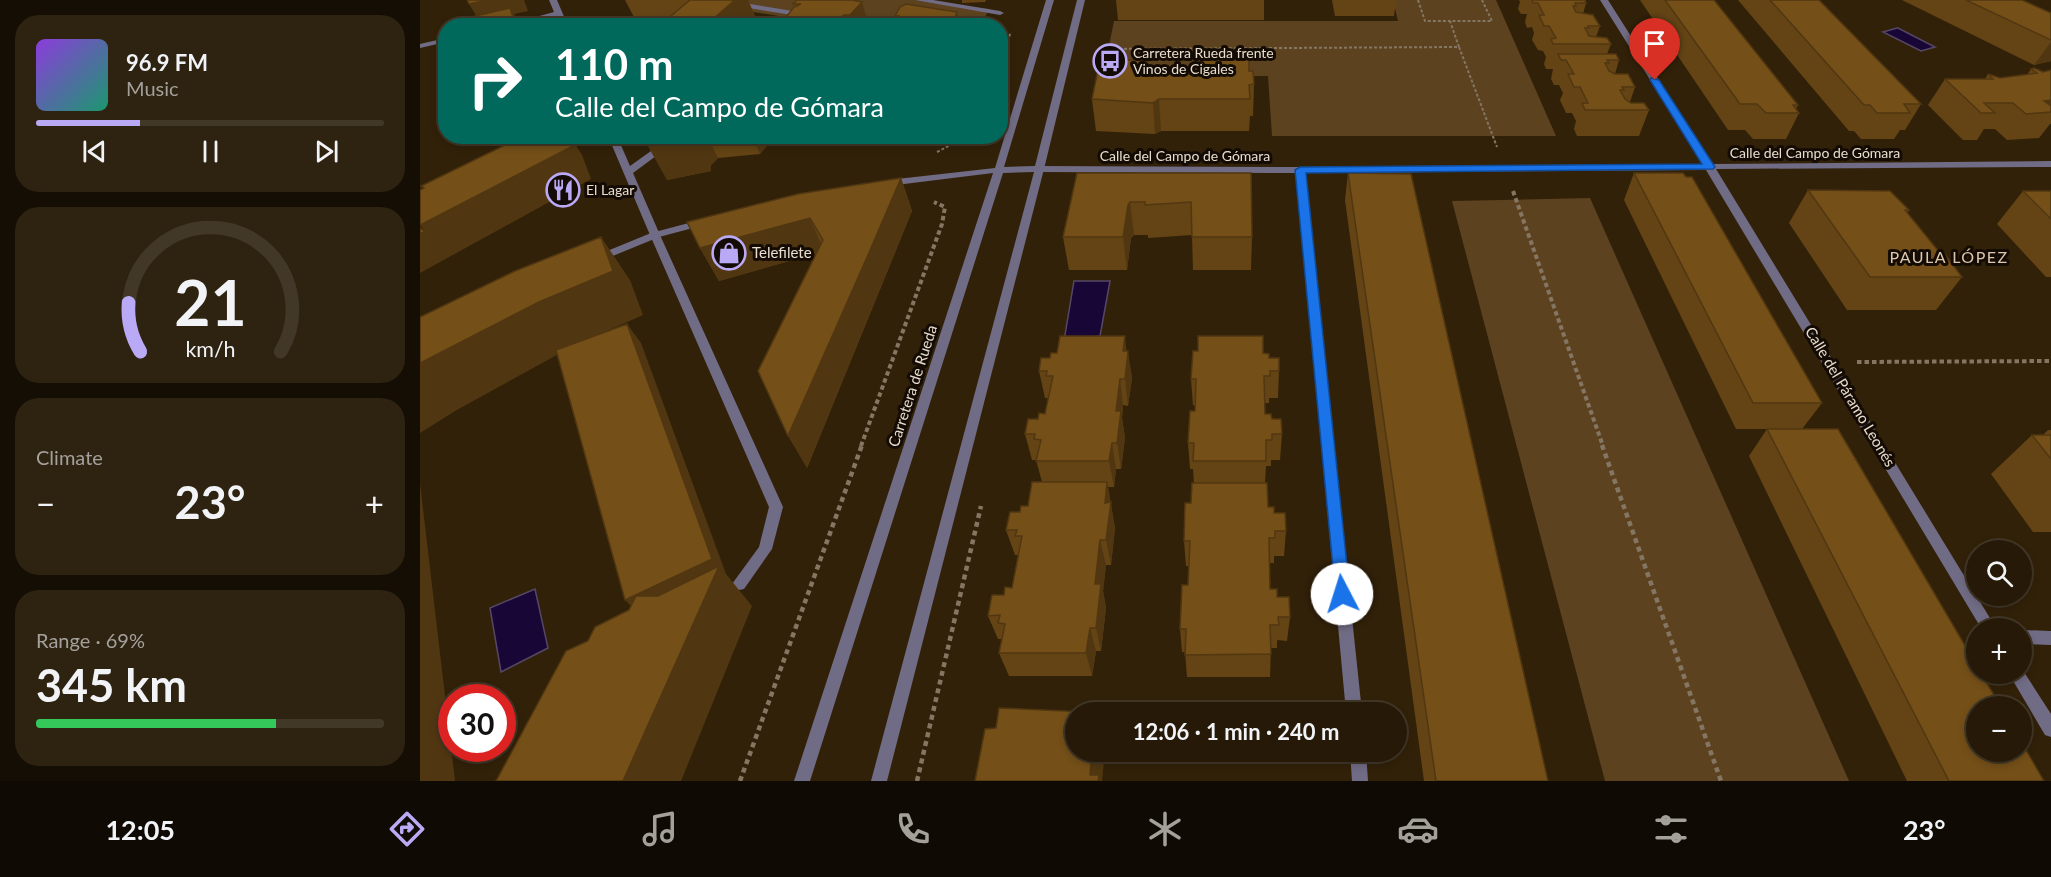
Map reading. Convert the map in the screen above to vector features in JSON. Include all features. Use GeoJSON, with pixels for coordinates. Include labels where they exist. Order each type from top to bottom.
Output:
{"type":"FeatureCollection","features":[{"type":"Feature","properties":{"kind":"street"},"geometry":{"type":"LineString","coordinates":[[553,0],[560,18]]}},
{"type":"Feature","properties":{"kind":"street"},"geometry":{"type":"LineString","coordinates":[[711,0],[815,17]]}},
{"type":"Feature","properties":{"kind":"street"},"geometry":{"type":"LineString","coordinates":[[920,0],[1000,13]]}},
{"type":"Feature","properties":{"kind":"street","name":"Carretera de Rueda"},"geometry":{"type":"LineString","coordinates":[[1008,140],[1050,0]]}},
{"type":"Feature","properties":{"kind":"street"},"geometry":{"type":"LineString","coordinates":[[879,781],[1040,169],[1081,0]]}},
{"type":"Feature","properties":{"kind":"street","name":"Calle del Páramo Leonés"},"geometry":{"type":"LineString","coordinates":[[1604,0],[1710,167],[1983,618]]}},
{"type":"Feature","properties":{"kind":"street"},"geometry":{"type":"LineString","coordinates":[[803,18],[811,8]]}},
{"type":"Feature","properties":{"kind":"street"},"geometry":{"type":"LineString","coordinates":[[538,18],[558,13]]}},
{"type":"Feature","properties":{"kind":"street"},"geometry":{"type":"LineString","coordinates":[[420,46],[438,42]]}},
{"type":"Feature","properties":{"kind":"street"},"geometry":{"type":"LineString","coordinates":[[616,144],[776,507],[765,549],[739,584]]}},
{"type":"Feature","properties":{"kind":"street"},"geometry":{"type":"LineString","coordinates":[[628,172],[668,144]]}},
{"type":"Feature","properties":{"kind":"street","name":"Carretera de Rueda"},"geometry":{"type":"LineString","coordinates":[[802,781],[1007,144]]}},
{"type":"Feature","properties":{"kind":"street","name":"Calle del Campo de Gómara"},"geometry":{"type":"LineString","coordinates":[[873,186],[999,170],[1040,169],[1300,170],[2051,164]]}},
{"type":"Feature","properties":{"kind":"street"},"geometry":{"type":"LineString","coordinates":[[1300,170],[1353,702]]}},
{"type":"Feature","properties":{"kind":"street"},"geometry":{"type":"LineString","coordinates":[[590,262],[655,235],[712,220]]}},
{"type":"Feature","properties":{"kind":"street"},"geometry":{"type":"LineString","coordinates":[[2032,637],[2051,638]]}},
{"type":"Feature","properties":{"kind":"street"},"geometry":{"type":"LineString","coordinates":[[2023,684],[2051,729]]}},
{"type":"Feature","properties":{"kind":"street"},"geometry":{"type":"LineString","coordinates":[[1359,762],[1360,781]]}},
{"type":"Feature","properties":{"kind":"path"},"geometry":{"type":"LineString","coordinates":[[1418,0],[1425,21],[1492,21],[1482,0]]}},
{"type":"Feature","properties":{"kind":"path"},"geometry":{"type":"LineString","coordinates":[[1450,21],[1505,168],[1721,781]]}},
{"type":"Feature","properties":{"kind":"path"},"geometry":{"type":"LineString","coordinates":[[1104,49],[1459,47]]}},
{"type":"Feature","properties":{"kind":"path"},"geometry":{"type":"LineString","coordinates":[[934,153],[952,144]]}},
{"type":"Feature","properties":{"kind":"path","name":"Carretera de Rueda"},"geometry":{"type":"LineString","coordinates":[[740,781],[942,224],[945,207],[931,201]]}},
{"type":"Feature","properties":{"kind":"path"},"geometry":{"type":"LineString","coordinates":[[1828,362],[2051,361]]}},
{"type":"Feature","properties":{"kind":"path"},"geometry":{"type":"LineString","coordinates":[[917,781],[982,502]]}},
{"type":"Feature","properties":{"kind":"shaded area"},"geometry":{"type":"Polygon","coordinates":[[[681,0],[919,0],[989,9],[984,18],[790,18],[681,0]]]}},
{"type":"Feature","properties":{"kind":"shaded area"},"geometry":{"type":"Polygon","coordinates":[[[1393,0],[1496,0],[1556,136],[1272,136],[1268,76],[1103,76],[1114,21],[1398,21],[1393,0]]]}},
{"type":"Feature","properties":{"kind":"shaded area"},"geometry":{"type":"Polygon","coordinates":[[[1897,28],[1935,47],[1921,51],[1883,32],[1897,28]]]}},
{"type":"Feature","properties":{"kind":"shaded area"},"geometry":{"type":"Polygon","coordinates":[[[1590,198],[1849,781],[1605,781],[1452,201],[1590,198]]]}},
{"type":"Feature","properties":{"kind":"shaded area"},"geometry":{"type":"Polygon","coordinates":[[[1074,281],[1110,281],[1100,336],[1067,339],[1065,335],[1074,281]]]}},
{"type":"Feature","properties":{"kind":"shaded area"},"geometry":{"type":"Polygon","coordinates":[[[535,589],[548,648],[501,672],[490,608],[535,589]]]}},
{"type":"Feature","properties":{"kind":"building"},"geometry":{"type":"Polygon","coordinates":[[[467,0],[488,0],[469,4],[467,0]]]}},
{"type":"Feature","properties":{"kind":"building"},"geometry":{"type":"Polygon","coordinates":[[[690,0],[735,0],[714,18],[669,18],[690,0]]]}},
{"type":"Feature","properties":{"kind":"building"},"geometry":{"type":"Polygon","coordinates":[[[797,0],[862,2],[850,15],[840,18],[785,18],[794,7],[801,4],[793,4],[797,0]]]}},
{"type":"Feature","properties":{"kind":"building"},"geometry":{"type":"Polygon","coordinates":[[[1532,0],[1585,0],[1586,3],[1575,3],[1576,6],[1573,6],[1576,12],[1593,15],[1600,26],[1585,28],[1589,36],[1607,38],[1611,44],[1553,44],[1551,39],[1556,38],[1549,26],[1544,26],[1539,15],[1544,15],[1538,3],[1533,3],[1532,0]]]}},
{"type":"Feature","properties":{"kind":"building"},"geometry":{"type":"Polygon","coordinates":[[[1665,0],[1714,0],[1798,105],[1793,105],[1799,113],[1766,113],[1757,104],[1740,104],[1665,0]]]}},
{"type":"Feature","properties":{"kind":"building"},"geometry":{"type":"Polygon","coordinates":[[[1770,0],[1819,0],[1921,104],[1904,104],[1910,113],[1877,113],[1870,105],[1864,105],[1770,0]]]}},
{"type":"Feature","properties":{"kind":"building"},"geometry":{"type":"Polygon","coordinates":[[[1966,0],[2022,0],[2051,13],[2051,40],[1966,0]]]}},
{"type":"Feature","properties":{"kind":"building"},"geometry":{"type":"Polygon","coordinates":[[[906,4],[957,12],[955,18],[898,18],[899,16],[895,16],[900,7],[906,4]]]}},
{"type":"Feature","properties":{"kind":"building"},"geometry":{"type":"Polygon","coordinates":[[[510,8],[513,18],[467,18],[510,8]]]}},
{"type":"Feature","properties":{"kind":"building"},"geometry":{"type":"Polygon","coordinates":[[[1558,54],[1616,54],[1619,60],[1607,60],[1609,63],[1605,63],[1609,71],[1615,74],[1628,74],[1635,87],[1622,87],[1624,90],[1620,90],[1625,99],[1631,103],[1644,103],[1649,110],[1585,110],[1582,103],[1588,103],[1580,87],[1574,87],[1568,74],[1574,74],[1566,60],[1561,60],[1558,54]]]}},
{"type":"Feature","properties":{"kind":"building"},"geometry":{"type":"Polygon","coordinates":[[[1100,60],[1148,60],[1146,69],[1142,69],[1142,74],[1205,74],[1205,69],[1201,69],[1201,60],[1249,60],[1249,71],[1253,71],[1254,84],[1249,85],[1250,99],[1159,99],[1153,103],[1092,99],[1100,60]]]}},
{"type":"Feature","properties":{"kind":"building"},"geometry":{"type":"Polygon","coordinates":[[[2031,69],[2043,72],[2051,70],[2051,100],[2044,101],[2051,106],[2051,112],[2026,114],[2013,103],[1984,103],[1995,113],[1981,113],[1945,79],[1993,79],[1988,74],[2000,78],[2037,73],[2031,69]]]}},
{"type":"Feature","properties":{"kind":"building"},"geometry":{"type":"Polygon","coordinates":[[[507,144],[570,144],[571,147],[420,225],[420,190],[424,188],[421,186],[507,144]]]}},
{"type":"Feature","properties":{"kind":"building"},"geometry":{"type":"Polygon","coordinates":[[[1077,173],[1251,173],[1252,237],[1192,237],[1191,202],[1145,205],[1145,202],[1130,202],[1123,237],[1063,237],[1077,173]]]}},
{"type":"Feature","properties":{"kind":"building"},"geometry":{"type":"Polygon","coordinates":[[[1348,173],[1411,174],[1548,781],[1436,781],[1348,173]]]}},
{"type":"Feature","properties":{"kind":"building"},"geometry":{"type":"Polygon","coordinates":[[[1634,173],[1683,173],[1686,177],[1692,177],[1822,403],[1753,403],[1634,173]]]}},
{"type":"Feature","properties":{"kind":"building"},"geometry":{"type":"Polygon","coordinates":[[[901,178],[788,436],[758,371],[823,240],[810,218],[700,248],[687,222],[798,194],[901,178]]]}},
{"type":"Feature","properties":{"kind":"building"},"geometry":{"type":"Polygon","coordinates":[[[1808,190],[1890,191],[1909,210],[1905,210],[1940,253],[1944,253],[1962,277],[1870,277],[1808,190]]]}},
{"type":"Feature","properties":{"kind":"building"},"geometry":{"type":"Polygon","coordinates":[[[2023,191],[2051,191],[2051,219],[2023,191]]]}},
{"type":"Feature","properties":{"kind":"building"},"geometry":{"type":"Polygon","coordinates":[[[601,237],[613,271],[539,302],[420,363],[420,317],[515,271],[601,237]]]}},
{"type":"Feature","properties":{"kind":"building"},"geometry":{"type":"Polygon","coordinates":[[[627,324],[712,559],[625,600],[556,350],[627,324]]]}},
{"type":"Feature","properties":{"kind":"building"},"geometry":{"type":"Polygon","coordinates":[[[1060,336],[1125,336],[1123,351],[1128,351],[1125,379],[1120,379],[1116,411],[1121,411],[1117,443],[1112,443],[1109,461],[1036,461],[1041,440],[1034,439],[1035,434],[1025,434],[1028,419],[1038,419],[1039,413],[1045,414],[1053,376],[1046,376],[1047,371],[1039,371],[1041,358],[1050,358],[1051,353],[1057,353],[1060,336]]]}},
{"type":"Feature","properties":{"kind":"building"},"geometry":{"type":"Polygon","coordinates":[[[1198,336],[1263,336],[1263,353],[1269,354],[1269,358],[1279,358],[1279,371],[1270,371],[1270,376],[1264,376],[1265,414],[1271,414],[1272,419],[1281,419],[1282,434],[1272,434],[1272,440],[1266,440],[1266,461],[1193,461],[1194,443],[1188,443],[1190,411],[1195,411],[1196,379],[1191,379],[1193,351],[1198,351],[1198,336]]]}},
{"type":"Feature","properties":{"kind":"building"},"geometry":{"type":"Polygon","coordinates":[[[1767,429],[1838,429],[1966,647],[1966,684],[1987,684],[1995,696],[1966,696],[1966,762],[2032,760],[2044,781],[1949,781],[1767,429]]]}},
{"type":"Feature","properties":{"kind":"building"},"geometry":{"type":"Polygon","coordinates":[[[2032,435],[2051,435],[2051,459],[2032,435]]]}},
{"type":"Feature","properties":{"kind":"building"},"geometry":{"type":"Polygon","coordinates":[[[1032,482],[1107,482],[1105,503],[1111,502],[1106,540],[1100,540],[1095,584],[1101,584],[1096,628],[1090,628],[1086,653],[999,653],[1005,624],[998,623],[1000,615],[988,616],[992,595],[1004,595],[1005,587],[1012,588],[1022,536],[1015,536],[1017,530],[1006,530],[1010,512],[1020,512],[1021,506],[1028,506],[1032,482]]]}},
{"type":"Feature","properties":{"kind":"building"},"geometry":{"type":"Polygon","coordinates":[[[1192,483],[1267,483],[1268,507],[1274,507],[1274,513],[1285,513],[1286,531],[1275,531],[1275,538],[1269,538],[1270,589],[1277,589],[1277,597],[1289,597],[1290,617],[1278,617],[1279,625],[1270,625],[1271,654],[1185,655],[1186,629],[1180,629],[1182,585],[1188,585],[1190,541],[1184,541],[1185,503],[1191,503],[1192,483]]]}},
{"type":"Feature","properties":{"kind":"building"},"geometry":{"type":"Polygon","coordinates":[[[719,566],[623,781],[496,781],[506,762],[516,762],[516,744],[566,651],[588,641],[595,627],[629,610],[636,596],[658,596],[719,566]]]}},
{"type":"Feature","properties":{"kind":"building"},"geometry":{"type":"Polygon","coordinates":[[[999,708],[1065,711],[1065,762],[1091,762],[1090,775],[1099,775],[1098,781],[975,781],[985,729],[996,728],[999,708]]]}},
{"type":"Feature","properties":{"kind":"place","name":"Carretera Rueda frente Vinos de Cigales"},"geometry":{"type":"Point","coordinates":[1110,61]}},
{"type":"Feature","properties":{"kind":"place","name":"El Lagar"},"geometry":{"type":"Point","coordinates":[563,190]}},
{"type":"Feature","properties":{"kind":"place","name":"Telefilete"},"geometry":{"type":"Point","coordinates":[729,253]}},
{"type":"Feature","properties":{"kind":"district","name":"PAULA LÓPEZ"},"geometry":{"type":"Point","coordinates":[1949,257]}},
{"type":"Feature","properties":{"kind":"route"},"geometry":{"type":"LineString","coordinates":[[1342,594],[1300,170],[1710,167],[1655,80]]}}]}
